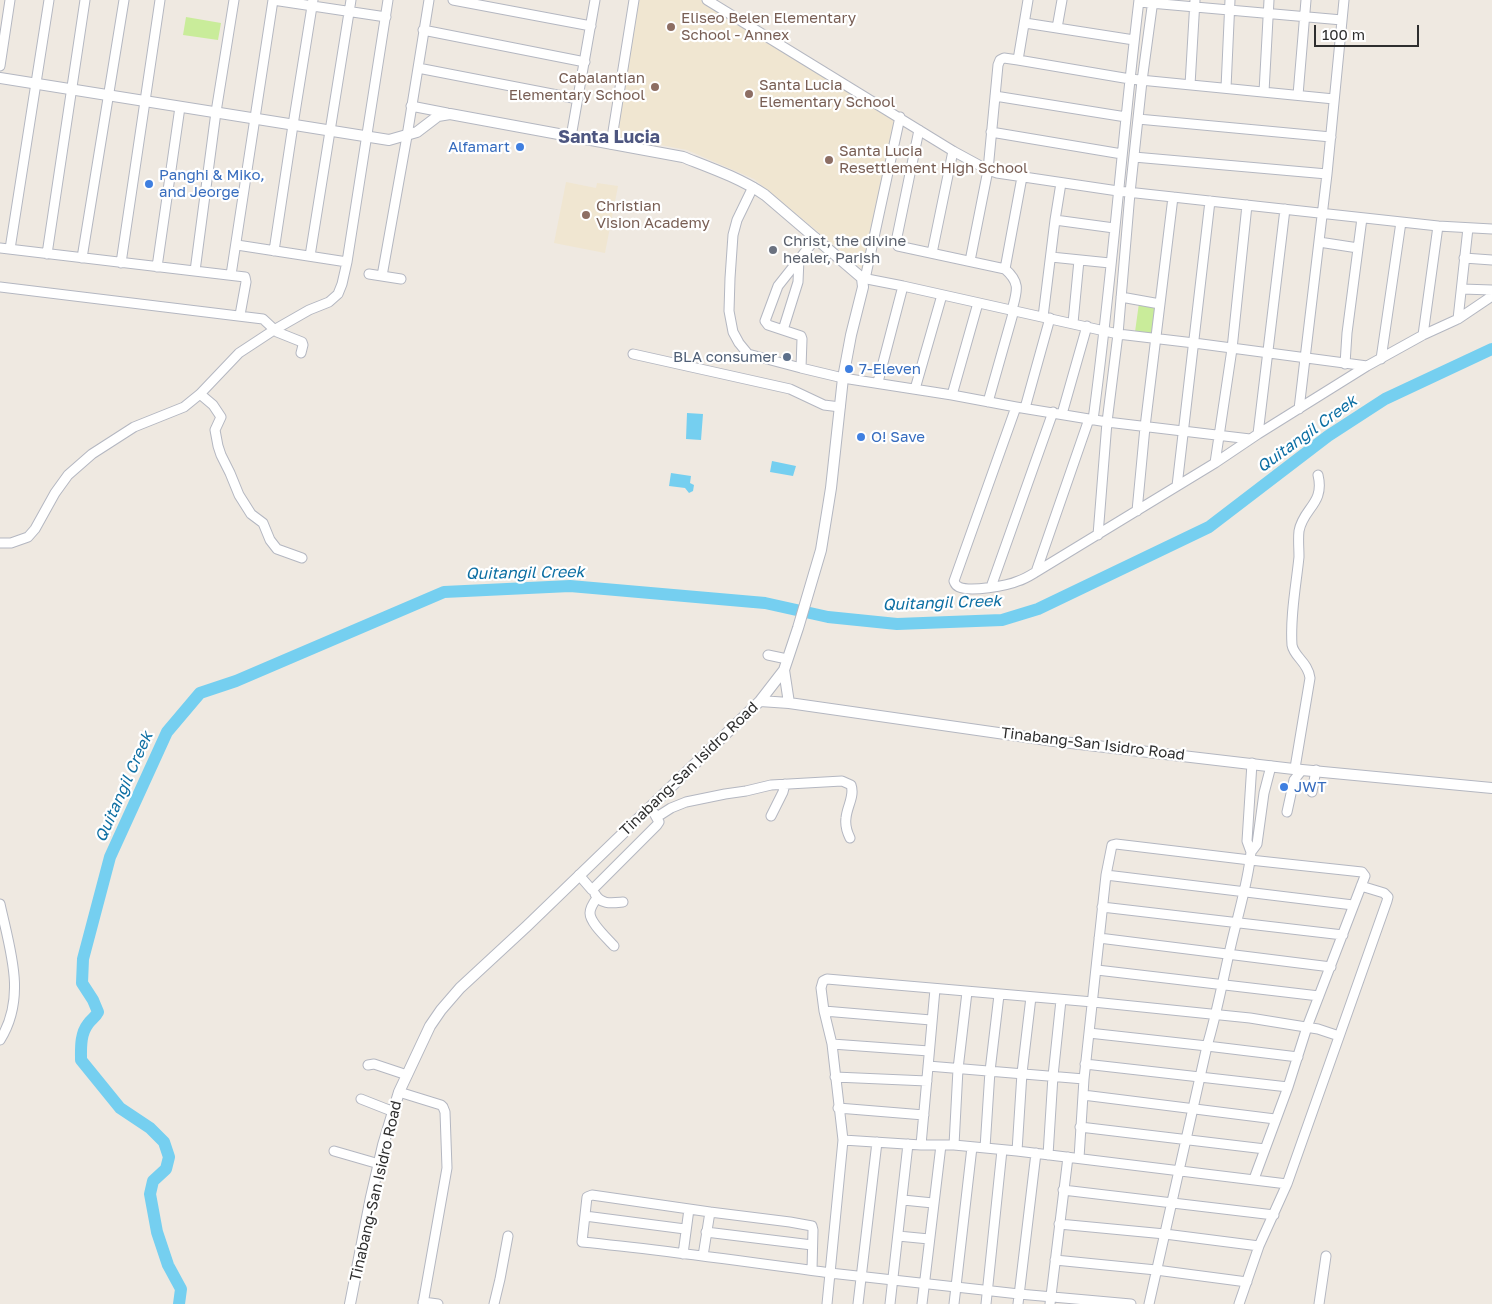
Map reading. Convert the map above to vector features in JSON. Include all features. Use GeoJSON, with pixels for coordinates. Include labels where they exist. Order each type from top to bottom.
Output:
{"type":"FeatureCollection","features":[{"type":"Feature","properties":{"kind":"street"},"geometry":{"type":"LineString","coordinates":[[0,66],[10,0]]}},
{"type":"Feature","properties":{"kind":"street"},"geometry":{"type":"LineString","coordinates":[[10,249],[49,0]]}},
{"type":"Feature","properties":{"kind":"street"},"geometry":{"type":"LineString","coordinates":[[47,254],[85,0]]}},
{"type":"Feature","properties":{"kind":"street"},"geometry":{"type":"LineString","coordinates":[[82,258],[124,0]]}},
{"type":"Feature","properties":{"kind":"street"},"geometry":{"type":"LineString","coordinates":[[121,263],[160,0]]}},
{"type":"Feature","properties":{"kind":"street"},"geometry":{"type":"LineString","coordinates":[[195,271],[216,112],[234,0]]}},
{"type":"Feature","properties":{"kind":"street"},"geometry":{"type":"LineString","coordinates":[[231,275],[273,0],[313,3],[386,17]]}},
{"type":"Feature","properties":{"kind":"street"},"geometry":{"type":"LineString","coordinates":[[310,256],[350,0]]}},
{"type":"Feature","properties":{"kind":"street"},"geometry":{"type":"LineString","coordinates":[[0,544],[11,543],[28,537],[35,530],[55,493],[68,475],[92,454],[134,427],[184,407],[200,394],[239,353],[309,310],[330,302],[338,294],[346,262],[388,0]]}},
{"type":"Feature","properties":{"kind":"street"},"geometry":{"type":"LineString","coordinates":[[382,276],[429,0]]}},
{"type":"Feature","properties":{"kind":"street"},"geometry":{"type":"LineString","coordinates":[[453,0],[471,1],[591,26]]}},
{"type":"Feature","properties":{"kind":"street"},"geometry":{"type":"LineString","coordinates":[[571,137],[595,0]]}},
{"type":"Feature","properties":{"kind":"street"},"geometry":{"type":"LineString","coordinates":[[611,144],[634,0]]}},
{"type":"Feature","properties":{"kind":"street"},"geometry":{"type":"LineString","coordinates":[[707,0],[953,151],[997,173],[1118,192],[1438,226],[1492,229]]}},
{"type":"Feature","properties":{"kind":"street"},"geometry":{"type":"LineString","coordinates":[[1018,60],[1028,0]]}},
{"type":"Feature","properties":{"kind":"street"},"geometry":{"type":"LineString","coordinates":[[1057,28],[1062,0]]}},
{"type":"Feature","properties":{"kind":"street"},"geometry":{"type":"LineString","coordinates":[[1226,88],[1230,0]]}},
{"type":"Feature","properties":{"kind":"street"},"geometry":{"type":"LineString","coordinates":[[1264,92],[1269,0]]}},
{"type":"Feature","properties":{"kind":"street"},"geometry":{"type":"LineString","coordinates":[[1298,95],[1306,0]]}},
{"type":"Feature","properties":{"kind":"street"},"geometry":{"type":"LineString","coordinates":[[1299,409],[1327,174],[1344,0]]}},
{"type":"Feature","properties":{"kind":"street"},"geometry":{"type":"LineString","coordinates":[[1036,572],[1091,419],[1105,331],[1110,263],[1139,1],[1195,4],[1230,10],[1342,20]]}},
{"type":"Feature","properties":{"kind":"street"},"geometry":{"type":"LineString","coordinates":[[1098,535],[1122,297],[1130,193],[1153,2]]}},
{"type":"Feature","properties":{"kind":"street"},"geometry":{"type":"LineString","coordinates":[[274,251],[313,3]]}},
{"type":"Feature","properties":{"kind":"street"},"geometry":{"type":"LineString","coordinates":[[1190,85],[1195,4]]}},
{"type":"Feature","properties":{"kind":"street"},"geometry":{"type":"LineString","coordinates":[[1025,23],[1134,40]]}},
{"type":"Feature","properties":{"kind":"street"},"geometry":{"type":"LineString","coordinates":[[423,30],[585,62]]}},
{"type":"Feature","properties":{"kind":"street"},"geometry":{"type":"LineString","coordinates":[[970,261],[988,170],[998,65],[1000,60],[1004,58],[1142,81],[1334,99]]}},
{"type":"Feature","properties":{"kind":"street"},"geometry":{"type":"LineString","coordinates":[[418,68],[578,99]]}},
{"type":"Feature","properties":{"kind":"street"},"geometry":{"type":"LineString","coordinates":[[0,78],[389,140],[417,132],[438,116],[450,114]]}},
{"type":"Feature","properties":{"kind":"street"},"geometry":{"type":"LineString","coordinates":[[995,96],[1126,117]]}},
{"type":"Feature","properties":{"kind":"street"},"geometry":{"type":"LineString","coordinates":[[411,106],[683,157],[712,168],[753,187],[765,195],[863,278],[1118,334],[1367,366]]}},
{"type":"Feature","properties":{"kind":"street"},"geometry":{"type":"LineString","coordinates":[[157,267],[180,107]]}},
{"type":"Feature","properties":{"kind":"street"},"geometry":{"type":"LineString","coordinates":[[788,703],[784,670],[821,550],[831,488],[843,378],[863,287],[863,278],[900,117]]}},
{"type":"Feature","properties":{"kind":"street"},"geometry":{"type":"LineString","coordinates":[[1138,119],[1331,137]]}},
{"type":"Feature","properties":{"kind":"street"},"geometry":{"type":"LineString","coordinates":[[920,130],[896,241],[898,246],[1005,269],[1012,276],[1018,287],[988,402]]}},
{"type":"Feature","properties":{"kind":"street"},"geometry":{"type":"LineString","coordinates":[[991,132],[1122,154]]}},
{"type":"Feature","properties":{"kind":"street"},"geometry":{"type":"LineString","coordinates":[[932,253],[953,151]]}},
{"type":"Feature","properties":{"kind":"street"},"geometry":{"type":"LineString","coordinates":[[1134,157],[1327,174]]}},
{"type":"Feature","properties":{"kind":"street"},"geometry":{"type":"LineString","coordinates":[[1005,269],[1022,177]]}},
{"type":"Feature","properties":{"kind":"street"},"geometry":{"type":"LineString","coordinates":[[1061,183],[1051,257],[1047,317],[1020,407],[954,581],[961,588],[991,587],[1020,581],[1215,463],[1367,366],[1423,335],[1458,319],[1492,296]]}},
{"type":"Feature","properties":{"kind":"street"},"geometry":{"type":"LineString","coordinates":[[753,187],[737,220],[733,235],[729,311],[733,332],[748,354],[843,378],[878,382],[1108,422],[1218,436],[1254,437]]}},
{"type":"Feature","properties":{"kind":"street"},"geometry":{"type":"LineString","coordinates":[[1137,511],[1144,426],[1173,197]]}},
{"type":"Feature","properties":{"kind":"street"},"geometry":{"type":"LineString","coordinates":[[1177,486],[1210,201]]}},
{"type":"Feature","properties":{"kind":"street"},"geometry":{"type":"LineString","coordinates":[[1215,463],[1232,349],[1247,205]]}},
{"type":"Feature","properties":{"kind":"street"},"geometry":{"type":"LineString","coordinates":[[1254,437],[1268,354],[1284,209]]}},
{"type":"Feature","properties":{"kind":"street"},"geometry":{"type":"LineString","coordinates":[[1345,364],[1362,218]]}},
{"type":"Feature","properties":{"kind":"street"},"geometry":{"type":"LineString","coordinates":[[1055,220],[1114,228]]}},
{"type":"Feature","properties":{"kind":"street"},"geometry":{"type":"LineString","coordinates":[[1381,359],[1401,222]]}},
{"type":"Feature","properties":{"kind":"street"},"geometry":{"type":"LineString","coordinates":[[1423,335],[1438,226]]}},
{"type":"Feature","properties":{"kind":"street"},"geometry":{"type":"LineString","coordinates":[[1458,319],[1468,228]]}},
{"type":"Feature","properties":{"kind":"street"},"geometry":{"type":"LineString","coordinates":[[801,368],[801,336],[765,322],[778,286],[816,238]]}},
{"type":"Feature","properties":{"kind":"street"},"geometry":{"type":"LineString","coordinates":[[1319,242],[1358,248]]}},
{"type":"Feature","properties":{"kind":"street"},"geometry":{"type":"LineString","coordinates":[[237,245],[346,262]]}},
{"type":"Feature","properties":{"kind":"street"},"geometry":{"type":"LineString","coordinates":[[0,248],[244,277],[246,282],[240,315]]}},
{"type":"Feature","properties":{"kind":"street"},"geometry":{"type":"LineString","coordinates":[[1051,257],[1110,263]]}},
{"type":"Feature","properties":{"kind":"street"},"geometry":{"type":"LineString","coordinates":[[1464,258],[1492,260]]}},
{"type":"Feature","properties":{"kind":"street"},"geometry":{"type":"LineString","coordinates":[[783,330],[798,282],[799,259]]}},
{"type":"Feature","properties":{"kind":"street"},"geometry":{"type":"LineString","coordinates":[[1073,323],[1079,260]]}},
{"type":"Feature","properties":{"kind":"street"},"geometry":{"type":"LineString","coordinates":[[369,274],[401,279]]}},
{"type":"Feature","properties":{"kind":"street"},"geometry":{"type":"LineString","coordinates":[[878,382],[903,286]]}},
{"type":"Feature","properties":{"kind":"street"},"geometry":{"type":"LineString","coordinates":[[0,287],[263,319],[274,330],[284,336],[302,342],[301,353]]}},
{"type":"Feature","properties":{"kind":"street"},"geometry":{"type":"LineString","coordinates":[[1462,289],[1492,290]]}},
{"type":"Feature","properties":{"kind":"street"},"geometry":{"type":"LineString","coordinates":[[915,389],[942,295]]}},
{"type":"Feature","properties":{"kind":"street"},"geometry":{"type":"LineString","coordinates":[[1122,297],[1160,304]]}},
{"type":"Feature","properties":{"kind":"street"},"geometry":{"type":"LineString","coordinates":[[952,395],[978,303]]}},
{"type":"Feature","properties":{"kind":"street"},"geometry":{"type":"LineString","coordinates":[[991,587],[1057,413],[1086,326]]}},
{"type":"Feature","properties":{"kind":"street"},"geometry":{"type":"LineString","coordinates":[[633,354],[790,389],[819,403],[840,407]]}},
{"type":"Feature","properties":{"kind":"street"},"geometry":{"type":"LineString","coordinates":[[200,394],[213,405],[221,417],[216,430],[218,446],[239,495],[247,508],[256,519],[263,523],[270,540],[277,550],[302,558]]}},
{"type":"Feature","properties":{"kind":"street"},"geometry":{"type":"LineString","coordinates":[[1287,812],[1294,780],[1299,769],[1310,678],[1306,665],[1292,645],[1299,533],[1300,525],[1318,497],[1320,485],[1318,475]]}},
{"type":"Feature","properties":{"kind":"street"},"geometry":{"type":"LineString","coordinates":[[768,655],[787,659]]}},
{"type":"Feature","properties":{"kind":"street"},"geometry":{"type":"LineString","coordinates":[[760,700],[784,670]]}},
{"type":"Feature","properties":{"kind":"street","name":"Tinabang-San Isidro Road"},"geometry":{"type":"LineString","coordinates":[[350,1304],[383,1145],[399,1092],[430,1026],[460,988],[760,700],[1054,741],[1271,766],[1492,788]]}},
{"type":"Feature","properties":{"kind":"street"},"geometry":{"type":"LineString","coordinates":[[1250,856],[1247,841],[1252,763]]}},
{"type":"Feature","properties":{"kind":"street"},"geometry":{"type":"LineString","coordinates":[[1149,1304],[1244,891],[1250,856],[1257,844],[1264,793],[1271,766]]}},
{"type":"Feature","properties":{"kind":"street"},"geometry":{"type":"LineString","coordinates":[[1312,792],[1316,770]]}},
{"type":"Feature","properties":{"kind":"street"},"geometry":{"type":"LineString","coordinates":[[657,817],[671,808],[686,802],[771,785],[842,781],[851,785],[852,794],[846,820],[850,838]]}},
{"type":"Feature","properties":{"kind":"street"},"geometry":{"type":"LineString","coordinates":[[770,816],[783,792],[785,784]]}},
{"type":"Feature","properties":{"kind":"street"},"geometry":{"type":"LineString","coordinates":[[614,946],[598,929],[591,916],[590,911],[594,894],[659,822],[649,807]]}},
{"type":"Feature","properties":{"kind":"street"},"geometry":{"type":"LineString","coordinates":[[1079,1158],[1085,1064],[1102,907],[1112,845],[1250,856],[1362,872],[1365,876],[1307,1027],[1288,1087],[1254,1179]]}},
{"type":"Feature","properties":{"kind":"street"},"geometry":{"type":"LineString","coordinates":[[579,875],[594,894],[605,902],[623,902]]}},
{"type":"Feature","properties":{"kind":"street"},"geometry":{"type":"LineString","coordinates":[[1106,875],[1353,905]]}},
{"type":"Feature","properties":{"kind":"street"},"geometry":{"type":"LineString","coordinates":[[1239,1304],[1259,1246],[1287,1184],[1388,898],[1384,893],[1361,886]]}},
{"type":"Feature","properties":{"kind":"street"},"geometry":{"type":"LineString","coordinates":[[0,904],[13,958],[14,993],[12,1013],[7,1029],[0,1040]]}},
{"type":"Feature","properties":{"kind":"street"},"geometry":{"type":"LineString","coordinates":[[1102,907],[1343,935]]}},
{"type":"Feature","properties":{"kind":"street"},"geometry":{"type":"LineString","coordinates":[[1099,938],[1331,967]]}},
{"type":"Feature","properties":{"kind":"street"},"geometry":{"type":"LineString","coordinates":[[1096,970],[1320,996]]}},
{"type":"Feature","properties":{"kind":"street"},"geometry":{"type":"LineString","coordinates":[[827,1304],[843,1140],[832,1044],[824,1011],[823,981],[827,979],[1093,1002],[1250,1018],[1307,1027],[1339,1036]]}},
{"type":"Feature","properties":{"kind":"street"},"geometry":{"type":"LineString","coordinates":[[921,1145],[935,989]]}},
{"type":"Feature","properties":{"kind":"street"},"geometry":{"type":"LineString","coordinates":[[954,1145],[958,1069],[967,992]]}},
{"type":"Feature","properties":{"kind":"street"},"geometry":{"type":"LineString","coordinates":[[985,1148],[990,1071],[999,995]]}},
{"type":"Feature","properties":{"kind":"street"},"geometry":{"type":"LineString","coordinates":[[1017,1151],[1022,1073],[1031,997]]}},
{"type":"Feature","properties":{"kind":"street"},"geometry":{"type":"LineString","coordinates":[[1048,1155],[1053,1076],[1061,1000]]}},
{"type":"Feature","properties":{"kind":"street"},"geometry":{"type":"LineString","coordinates":[[824,1011],[932,1020]]}},
{"type":"Feature","properties":{"kind":"street"},"geometry":{"type":"LineString","coordinates":[[1089,1033],[1298,1058]]}},
{"type":"Feature","properties":{"kind":"street"},"geometry":{"type":"LineString","coordinates":[[832,1044],[929,1051]]}},
{"type":"Feature","properties":{"kind":"street"},"geometry":{"type":"LineString","coordinates":[[368,1065],[374,1064],[407,1075]]}},
{"type":"Feature","properties":{"kind":"street"},"geometry":{"type":"LineString","coordinates":[[1085,1064],[1288,1087]]}},
{"type":"Feature","properties":{"kind":"street"},"geometry":{"type":"LineString","coordinates":[[928,1066],[1084,1079]]}},
{"type":"Feature","properties":{"kind":"street"},"geometry":{"type":"LineString","coordinates":[[835,1077],[927,1081]]}},
{"type":"Feature","properties":{"kind":"street"},"geometry":{"type":"LineString","coordinates":[[399,1092],[442,1105],[445,1112],[447,1168],[423,1303],[438,1304]]}},
{"type":"Feature","properties":{"kind":"street"},"geometry":{"type":"LineString","coordinates":[[1083,1095],[1275,1119]]}},
{"type":"Feature","properties":{"kind":"street"},"geometry":{"type":"LineString","coordinates":[[361,1099],[394,1112]]}},
{"type":"Feature","properties":{"kind":"street"},"geometry":{"type":"LineString","coordinates":[[838,1108],[924,1115]]}},
{"type":"Feature","properties":{"kind":"street"},"geometry":{"type":"LineString","coordinates":[[1080,1127],[1265,1149]]}},
{"type":"Feature","properties":{"kind":"street"},"geometry":{"type":"LineString","coordinates":[[843,1140],[941,1146],[954,1145],[1017,1151],[1287,1184]]}},
{"type":"Feature","properties":{"kind":"street"},"geometry":{"type":"LineString","coordinates":[[858,1304],[877,1142]]}},
{"type":"Feature","properties":{"kind":"street"},"geometry":{"type":"LineString","coordinates":[[890,1304],[908,1144]]}},
{"type":"Feature","properties":{"kind":"street"},"geometry":{"type":"LineString","coordinates":[[922,1304],[941,1146]]}},
{"type":"Feature","properties":{"kind":"street"},"geometry":{"type":"LineString","coordinates":[[954,1304],[972,1147]]}},
{"type":"Feature","properties":{"kind":"street"},"geometry":{"type":"LineString","coordinates":[[986,1304],[1002,1150]]}},
{"type":"Feature","properties":{"kind":"street"},"geometry":{"type":"LineString","coordinates":[[334,1151],[379,1164]]}},
{"type":"Feature","properties":{"kind":"street"},"geometry":{"type":"LineString","coordinates":[[1018,1304],[1036,1154]]}},
{"type":"Feature","properties":{"kind":"street"},"geometry":{"type":"LineString","coordinates":[[1050,1300],[1068,1157]]}},
{"type":"Feature","properties":{"kind":"street"},"geometry":{"type":"LineString","coordinates":[[1063,1190],[1274,1214]]}},
{"type":"Feature","properties":{"kind":"street"},"geometry":{"type":"LineString","coordinates":[[812,1270],[812,1226],[592,1195],[587,1197],[582,1242],[830,1273],[956,1286],[1050,1300],[1132,1304]]}},
{"type":"Feature","properties":{"kind":"street"},"geometry":{"type":"LineString","coordinates":[[903,1200],[933,1203]]}},
{"type":"Feature","properties":{"kind":"street"},"geometry":{"type":"LineString","coordinates":[[682,1254],[689,1209]]}},
{"type":"Feature","properties":{"kind":"street"},"geometry":{"type":"LineString","coordinates":[[703,1256],[710,1212]]}},
{"type":"Feature","properties":{"kind":"street"},"geometry":{"type":"LineString","coordinates":[[585,1216],[685,1229]]}},
{"type":"Feature","properties":{"kind":"street"},"geometry":{"type":"LineString","coordinates":[[1059,1224],[1165,1234],[1259,1246]]}},
{"type":"Feature","properties":{"kind":"street"},"geometry":{"type":"LineString","coordinates":[[706,1232],[812,1245]]}},
{"type":"Feature","properties":{"kind":"street"},"geometry":{"type":"LineString","coordinates":[[494,1304],[508,1236]]}},
{"type":"Feature","properties":{"kind":"street"},"geometry":{"type":"LineString","coordinates":[[898,1236],[929,1239]]}},
{"type":"Feature","properties":{"kind":"street"},"geometry":{"type":"LineString","coordinates":[[1319,1304],[1326,1256]]}},
{"type":"Feature","properties":{"kind":"street"},"geometry":{"type":"LineString","coordinates":[[1055,1260],[1156,1270],[1247,1282]]}},
{"type":"Feature","properties":{"kind":"shaded area"},"geometry":{"type":"Polygon","coordinates":[[[637,0],[701,0],[822,76],[897,119],[863,269],[754,179],[687,150],[613,136],[637,0]]]}},
{"type":"Feature","properties":{"kind":"shaded area","name":"Christian Vision Academy"},"geometry":{"type":"Polygon","coordinates":[[[566,182],[596,188],[597,183],[618,186],[605,253],[554,243],[566,182]]]}},
{"type":"Feature","properties":{"kind":"green space"},"geometry":{"type":"Polygon","coordinates":[[[186,17],[221,23],[218,40],[183,35],[186,17]]]}},
{"type":"Feature","properties":{"kind":"green space"},"geometry":{"type":"Polygon","coordinates":[[[1139,303],[1156,306],[1151,335],[1135,332],[1139,303]]]}},
{"type":"Feature","properties":{"kind":"water"},"geometry":{"type":"Polygon","coordinates":[[[687,413],[703,414],[701,440],[686,439],[687,413]]]}},
{"type":"Feature","properties":{"kind":"water"},"geometry":{"type":"Polygon","coordinates":[[[772,461],[796,466],[793,476],[770,472],[772,461]]]}},
{"type":"Feature","properties":{"kind":"water"},"geometry":{"type":"Polygon","coordinates":[[[671,473],[691,476],[690,483],[694,485],[693,491],[689,493],[685,488],[669,486],[671,473]]]}},
{"type":"Feature","properties":{"kind":"waterway","name":"Quitangil Creek"},"geometry":{"type":"LineString","coordinates":[[179,1304],[181,1289],[168,1265],[157,1232],[150,1194],[153,1181],[166,1169],[169,1157],[164,1142],[150,1128],[120,1108],[81,1060],[85,1028],[98,1012],[82,983],[83,959],[110,857],[167,732],[200,693],[236,681],[444,592],[570,586],[765,603],[828,617],[897,624],[1002,620],[1038,609],[1209,527],[1328,436],[1385,399],[1492,349]]}},
{"type":"Feature","properties":{"kind":"place","name":"Eliseo Belen Elementary School - Annex"},"geometry":{"type":"Point","coordinates":[671,27]}},
{"type":"Feature","properties":{"kind":"place","name":"Cabalantian Elementary School"},"geometry":{"type":"Point","coordinates":[655,87]}},
{"type":"Feature","properties":{"kind":"place","name":"Santa Lucia Elementary School"},"geometry":{"type":"Point","coordinates":[749,94]}},
{"type":"Feature","properties":{"kind":"place","name":"Alfamart"},"geometry":{"type":"Point","coordinates":[520,147]}},
{"type":"Feature","properties":{"kind":"place","name":"Santa Lucia Resettlement High School"},"geometry":{"type":"Point","coordinates":[829,160]}},
{"type":"Feature","properties":{"kind":"place","name":"Panghi & Miko, and Jeorge"},"geometry":{"type":"Point","coordinates":[149,184]}},
{"type":"Feature","properties":{"kind":"place","name":"Christian Vision Academy"},"geometry":{"type":"Point","coordinates":[586,215]}},
{"type":"Feature","properties":{"kind":"place","name":"Christ, the divine healer, Parish"},"geometry":{"type":"Point","coordinates":[773,250]}},
{"type":"Feature","properties":{"kind":"place","name":"BLA consumer"},"geometry":{"type":"Point","coordinates":[787,357]}},
{"type":"Feature","properties":{"kind":"place","name":"7-Eleven"},"geometry":{"type":"Point","coordinates":[849,369]}},
{"type":"Feature","properties":{"kind":"place","name":"O! Save"},"geometry":{"type":"Point","coordinates":[861,437]}},
{"type":"Feature","properties":{"kind":"place","name":"JWT"},"geometry":{"type":"Point","coordinates":[1284,787]}},
{"type":"Feature","properties":{"kind":"district","name":"Santa Lucia"},"geometry":{"type":"Point","coordinates":[609,137]}}]}
